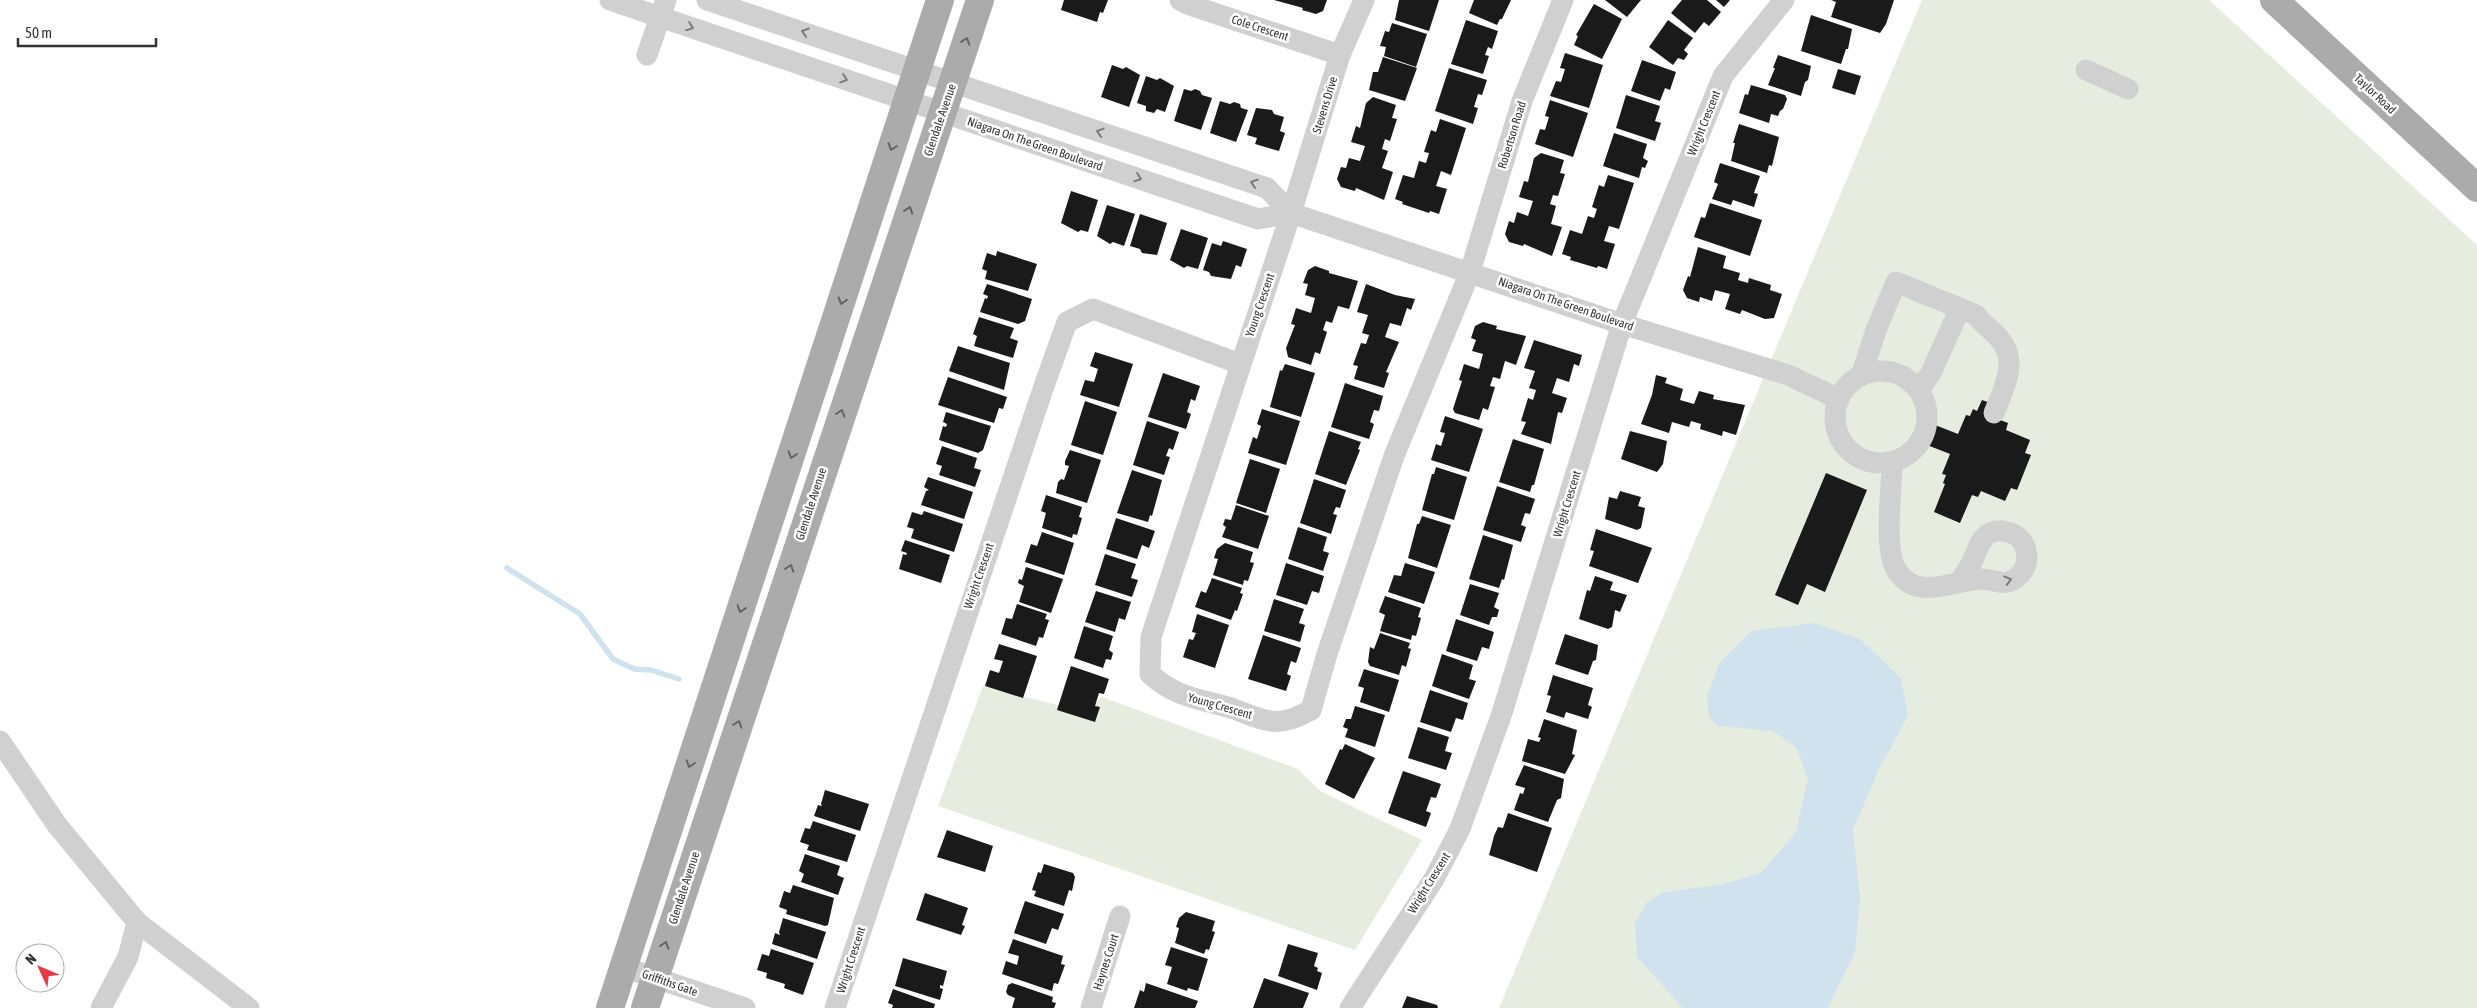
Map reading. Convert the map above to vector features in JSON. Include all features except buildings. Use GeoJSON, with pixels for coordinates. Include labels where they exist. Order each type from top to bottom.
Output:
{"type":"FeatureCollection","features":[{"type":"Feature","properties":{"kind":"main road"},"geometry":{"type":"LineString","coordinates":[[610,1008],[940,0]]}},
{"type":"Feature","properties":{"kind":"main road","name":"Glendale Avenue"},"geometry":{"type":"LineString","coordinates":[[645,1008],[980,0]]}},
{"type":"Feature","properties":{"kind":"main road","name":"Taylor Road"},"geometry":{"type":"LineString","coordinates":[[2274,0],[2477,188]]}},
{"type":"Feature","properties":{"kind":"street","name":"Niagara On The Green Boulevard"},"geometry":{"type":"LineString","coordinates":[[610,0],[663,8],[907,100],[1258,219],[1291,213]]}},
{"type":"Feature","properties":{"kind":"street","name":"Niagara On The Green Boulevard"},"geometry":{"type":"LineString","coordinates":[[707,0],[1267,188],[1291,213],[1622,324],[1788,375],[1839,399]]}},
{"type":"Feature","properties":{"kind":"street","name":"Cole Crescent"},"geometry":{"type":"LineString","coordinates":[[1180,0],[1340,55]]}},
{"type":"Feature","properties":{"kind":"street","name":"Stevens Drive"},"geometry":{"type":"LineString","coordinates":[[1291,213],[1340,55],[1364,0]]}},
{"type":"Feature","properties":{"kind":"street","name":"Robertson Road"},"geometry":{"type":"LineString","coordinates":[[1470,272],[1522,101],[1563,0]]}},
{"type":"Feature","properties":{"kind":"street","name":"Wright Crescent"},"geometry":{"type":"LineString","coordinates":[[1350,1008],[1434,879],[1460,829],[1502,716],[1622,324],[1723,76],[1784,0]]}},
{"type":"Feature","properties":{"kind":"street"},"geometry":{"type":"LineString","coordinates":[[647,55],[663,8]]}},
{"type":"Feature","properties":{"kind":"street"},"geometry":{"type":"LineString","coordinates":[[2086,70],[2128,89]]}},
{"type":"Feature","properties":{"kind":"street","name":"Young Crescent"},"geometry":{"type":"LineString","coordinates":[[1291,213],[1151,637],[1150,674],[1161,684],[1184,696],[1212,702],[1270,721],[1294,719],[1311,710],[1327,654],[1394,456],[1470,272]]}},
{"type":"Feature","properties":{"kind":"street"},"geometry":{"type":"LineString","coordinates":[[1860,376],[1876,330],[1896,282],[1976,315],[2003,343],[2010,355],[2010,371],[1994,413]]}},
{"type":"Feature","properties":{"kind":"street"},"geometry":{"type":"LineString","coordinates":[[1919,390],[1930,373],[1960,308]]}},
{"type":"Feature","properties":{"kind":"street","name":"Wright Crescent"},"geometry":{"type":"LineString","coordinates":[[835,1008],[1040,396],[1067,322],[1093,309],[1240,364]]}},
{"type":"Feature","properties":{"kind":"street"},"geometry":{"type":"LineString","coordinates":[[1876,371],[1892,372],[1907,378],[1919,390],[1927,410],[1926,432],[1919,445],[1908,456],[1892,463],[1879,464],[1865,461],[1852,453],[1842,442],[1836,429],[1835,414],[1839,399],[1848,386],[1860,376],[1876,371]]}},
{"type":"Feature","properties":{"kind":"street"},"geometry":{"type":"LineString","coordinates":[[1892,463],[1889,552],[1898,572],[1912,584],[1926,588],[1960,581]]}},
{"type":"Feature","properties":{"kind":"street"},"geometry":{"type":"LineString","coordinates":[[0,741],[57,825],[137,922],[249,1008]]}},
{"type":"Feature","properties":{"kind":"street","name":"Haynes Court"},"geometry":{"type":"LineString","coordinates":[[1091,1008],[1120,916]]}},
{"type":"Feature","properties":{"kind":"street"},"geometry":{"type":"LineString","coordinates":[[101,1008],[128,957],[137,922]]}},
{"type":"Feature","properties":{"kind":"street","name":"Griffiths Gate"},"geometry":{"type":"LineString","coordinates":[[623,967],[745,1008]]}},
{"type":"Feature","properties":{"kind":"shaded area"},"geometry":{"type":"Polygon","coordinates":[[[1922,0],[2209,0],[2477,245],[2477,1008],[1499,1008],[1922,0]]]}},
{"type":"Feature","properties":{"kind":"shaded area"},"geometry":{"type":"Polygon","coordinates":[[[983,686],[1085,712],[1102,697],[1298,769],[1320,791],[1422,840],[1355,950],[938,806],[983,686]]]}},
{"type":"Feature","properties":{"kind":"water"},"geometry":{"type":"Polygon","coordinates":[[[1814,623],[1860,639],[1901,679],[1908,715],[1877,773],[1853,830],[1860,897],[1855,952],[1828,1008],[1683,1008],[1637,957],[1635,923],[1647,902],[1664,892],[1719,885],[1761,873],[1796,832],[1808,779],[1796,747],[1773,731],[1718,726],[1709,716],[1707,696],[1720,662],[1751,631],[1814,623]]]}},
{"type":"Feature","properties":{"kind":"waterway"},"geometry":{"type":"LineString","coordinates":[[507,568],[580,614],[613,659],[634,669],[651,670],[679,679]]}}]}
